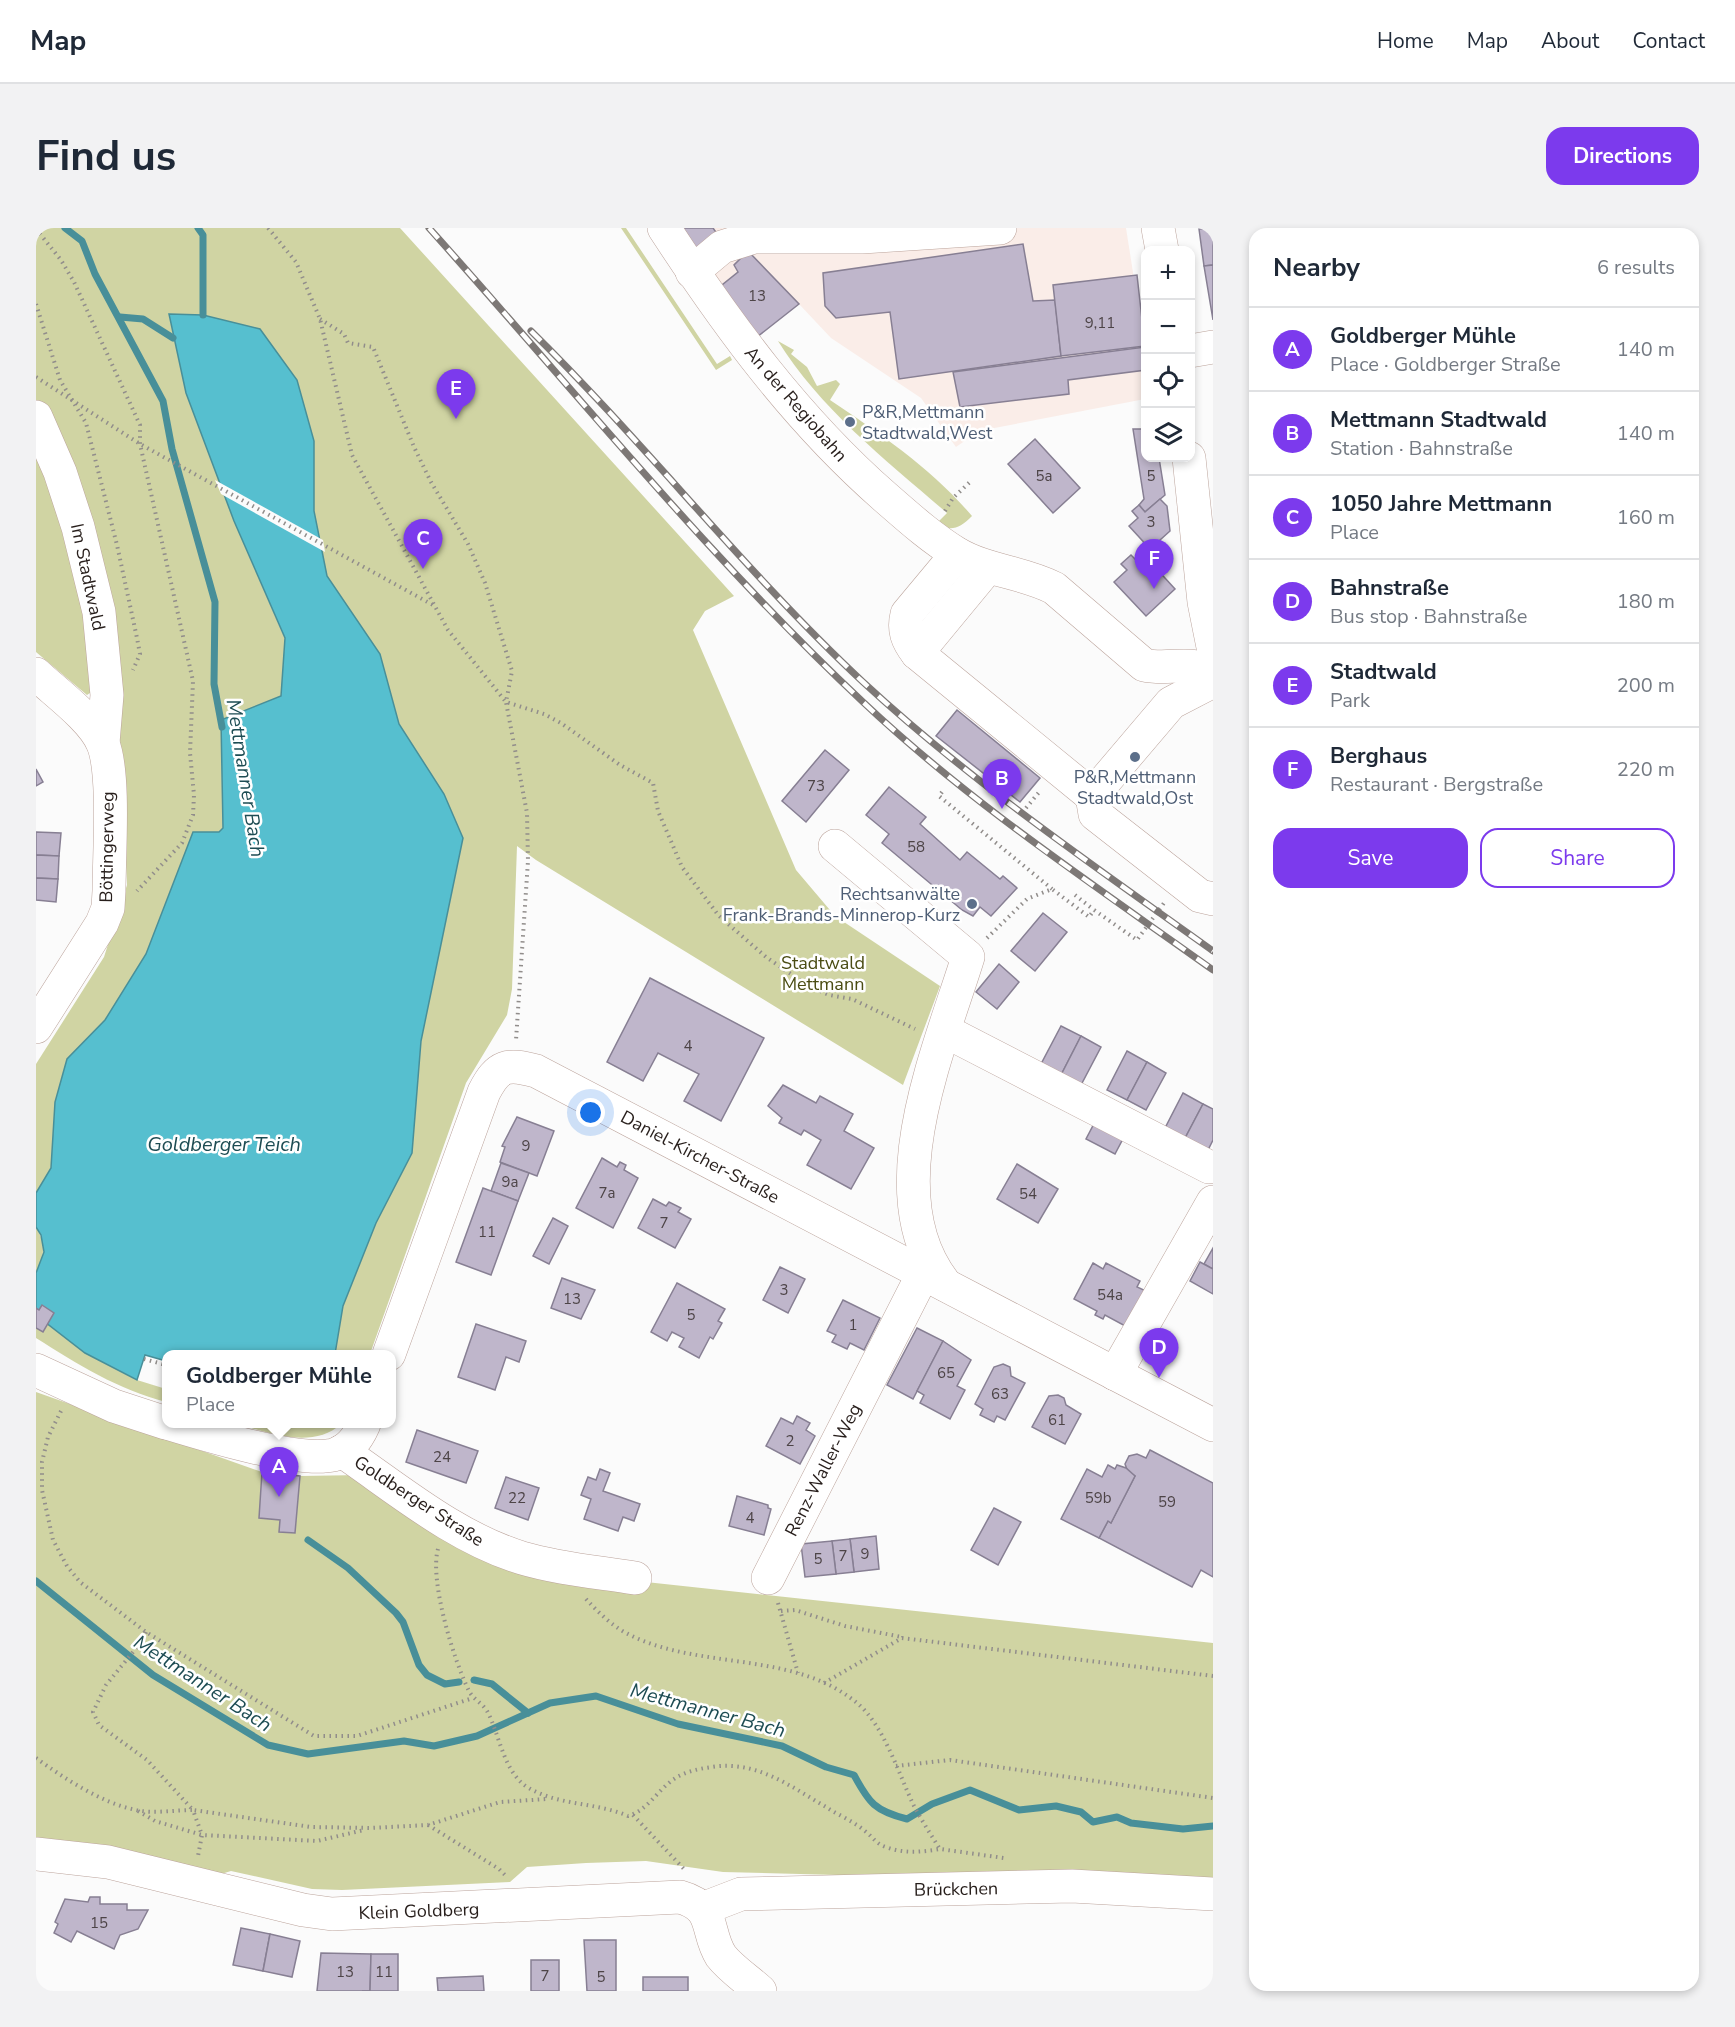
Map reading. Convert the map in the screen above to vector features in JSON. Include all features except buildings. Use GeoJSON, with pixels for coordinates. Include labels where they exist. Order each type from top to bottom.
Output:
{"type":"FeatureCollection","features":[{"type":"Feature","properties":{"kind":"street","name":"An der Regiobahn"},"geometry":{"type":"LineString","coordinates":[[664,228],[692,272],[751,354],[811,425],[852,468],[924,531],[957,554],[988,567],[1039,580],[1054,588],[1144,664],[1152,667]]}},
{"type":"Feature","properties":{"kind":"street"},"geometry":{"type":"LineString","coordinates":[[692,272],[722,247],[754,237],[862,237],[1000,228]]}},
{"type":"Feature","properties":{"kind":"street"},"geometry":{"type":"LineString","coordinates":[[1158,228],[1161,246]]}},
{"type":"Feature","properties":{"kind":"street"},"geometry":{"type":"LineString","coordinates":[[1195,350],[1213,347]]}},
{"type":"Feature","properties":{"kind":"street","name":"Im Stadtwald"},"geometry":{"type":"LineString","coordinates":[[36,417],[60,472],[78,527],[99,612],[107,695],[103,743]]}},
{"type":"Feature","properties":{"kind":"street"},"geometry":{"type":"LineString","coordinates":[[1190,462],[1213,647]]}},
{"type":"Feature","properties":{"kind":"street"},"geometry":{"type":"LineString","coordinates":[[957,554],[907,614],[904,626],[908,641],[917,653],[1092,796],[1095,814],[1200,896],[1213,898]]}},
{"type":"Feature","properties":{"kind":"street"},"geometry":{"type":"LineString","coordinates":[[917,653],[988,567]]}},
{"type":"Feature","properties":{"kind":"street"},"geometry":{"type":"LineString","coordinates":[[1161,715],[1152,667],[1186,664],[1201,666],[1213,673]]}},
{"type":"Feature","properties":{"kind":"street","name":"Böttingerweg"},"geometry":{"type":"LineString","coordinates":[[36,1027],[102,923],[108,908],[109,891],[108,767],[103,743],[90,724],[37,677]]}},
{"type":"Feature","properties":{"kind":"street"},"geometry":{"type":"LineString","coordinates":[[1092,796],[1161,715],[1182,695],[1213,681]]}},
{"type":"Feature","properties":{"kind":"street"},"geometry":{"type":"LineString","coordinates":[[836,846],[968,957],[914,1141],[917,1219],[934,1279]]}},
{"type":"Feature","properties":{"kind":"street"},"geometry":{"type":"LineString","coordinates":[[945,1031],[1209,1167]]}},
{"type":"Feature","properties":{"kind":"street"},"geometry":{"type":"LineString","coordinates":[[390,1350],[484,1092],[494,1074],[505,1067],[513,1066]]}},
{"type":"Feature","properties":{"kind":"street","name":"Daniel-Kircher-Straße"},"geometry":{"type":"LineString","coordinates":[[513,1066],[536,1071],[1213,1425]]}},
{"type":"Feature","properties":{"kind":"street"},"geometry":{"type":"LineString","coordinates":[[1115,1374],[1213,1202]]}},
{"type":"Feature","properties":{"kind":"street","name":"Renz-Waller-Weg"},"geometry":{"type":"LineString","coordinates":[[768,1578],[934,1279]]}},
{"type":"Feature","properties":{"kind":"street","name":"Goldberger Straße"},"geometry":{"type":"LineString","coordinates":[[36,1370],[72,1389],[162,1421]]}},
{"type":"Feature","properties":{"kind":"street","name":"Goldberger Straße"},"geometry":{"type":"LineString","coordinates":[[188,1428],[285,1452],[326,1456],[342,1451],[446,1522],[490,1546],[523,1558],[635,1578]]}},
{"type":"Feature","properties":{"kind":"street"},"geometry":{"type":"LineString","coordinates":[[342,1451],[356,1439],[362,1428]]}},
{"type":"Feature","properties":{"kind":"street","name":"Klein Goldberg"},"geometry":{"type":"LineString","coordinates":[[36,1854],[108,1862],[303,1910],[332,1914],[511,1907],[664,1896],[686,1899],[702,1909]]}},
{"type":"Feature","properties":{"kind":"street","name":"Brückchen"},"geometry":{"type":"LineString","coordinates":[[702,1909],[741,1894],[1072,1886],[1213,1894]]}},
{"type":"Feature","properties":{"kind":"street"},"geometry":{"type":"LineString","coordinates":[[702,1909],[711,1923],[720,1954],[760,1991]]}},
{"type":"Feature","properties":{"kind":"path"},"geometry":{"type":"LineString","coordinates":[[268,228],[296,262],[320,319],[352,455],[434,606],[470,660],[506,702],[544,714],[561,723],[620,765],[653,783],[658,811],[682,867],[719,916],[766,957],[807,985],[829,995],[852,999],[922,1033],[945,1031]]}},
{"type":"Feature","properties":{"kind":"path"},"geometry":{"type":"LineString","coordinates":[[36,229],[61,260],[88,311],[114,373],[140,425],[140,444],[193,681],[190,713],[193,815],[182,843],[139,889],[102,923]]}},
{"type":"Feature","properties":{"kind":"path"},"geometry":{"type":"LineString","coordinates":[[320,319],[345,334],[348,344],[373,347],[390,394],[430,482],[468,544],[485,583],[512,671],[506,702],[527,813],[528,861],[513,1066]]}},
{"type":"Feature","properties":{"kind":"path"},"geometry":{"type":"LineString","coordinates":[[36,377],[140,444],[434,606]]}},
{"type":"Feature","properties":{"kind":"path"},"geometry":{"type":"LineString","coordinates":[[924,531],[943,514],[953,498],[972,480]]}},
{"type":"Feature","properties":{"kind":"path"},"geometry":{"type":"LineString","coordinates":[[1026,808],[1040,791]]}},
{"type":"Feature","properties":{"kind":"path"},"geometry":{"type":"LineString","coordinates":[[942,792],[939,796],[1052,889],[1089,917],[1094,910]]}},
{"type":"Feature","properties":{"kind":"path"},"geometry":{"type":"LineString","coordinates":[[968,957],[1027,899],[1052,889]]}},
{"type":"Feature","properties":{"kind":"path"},"geometry":{"type":"LineString","coordinates":[[1075,895],[1137,940],[1170,894]]}},
{"type":"Feature","properties":{"kind":"path"},"geometry":{"type":"LineString","coordinates":[[144,1359],[162,1364]]}},
{"type":"Feature","properties":{"kind":"path"},"geometry":{"type":"LineString","coordinates":[[72,1389],[48,1437],[42,1462],[42,1490],[53,1539],[67,1566],[80,1582],[146,1632],[314,1736],[357,1736],[473,1698]]}},
{"type":"Feature","properties":{"kind":"path"},"geometry":{"type":"LineString","coordinates":[[446,1522],[434,1563],[435,1579],[453,1644],[473,1698],[486,1709],[514,1776],[550,1798]]}},
{"type":"Feature","properties":{"kind":"path"},"geometry":{"type":"LineString","coordinates":[[768,1578],[781,1611],[798,1673]]}},
{"type":"Feature","properties":{"kind":"path"},"geometry":{"type":"LineString","coordinates":[[584,1596],[614,1625],[645,1641],[691,1654],[798,1673],[824,1683],[849,1697],[868,1715],[896,1766],[922,1822]]}},
{"type":"Feature","properties":{"kind":"path"},"geometry":{"type":"LineString","coordinates":[[781,1611],[795,1610],[845,1626],[902,1638],[1213,1676]]}},
{"type":"Feature","properties":{"kind":"path"},"geometry":{"type":"LineString","coordinates":[[146,1632],[142,1641],[122,1662],[106,1684],[93,1712],[95,1720],[147,1760],[193,1810],[201,1835]]}},
{"type":"Feature","properties":{"kind":"path"},"geometry":{"type":"LineString","coordinates":[[824,1683],[902,1638]]}},
{"type":"Feature","properties":{"kind":"path"},"geometry":{"type":"LineString","coordinates":[[36,1758],[58,1774],[92,1792],[155,1821],[201,1835],[317,1841],[371,1828]]}},
{"type":"Feature","properties":{"kind":"path"},"geometry":{"type":"LineString","coordinates":[[896,1766],[950,1760],[1213,1798]]}},
{"type":"Feature","properties":{"kind":"path"},"geometry":{"type":"LineString","coordinates":[[137,1811],[193,1810],[311,1827],[371,1828],[428,1825],[500,1802],[550,1798],[616,1811],[628,1816],[633,1815],[682,1774],[715,1766],[745,1766],[766,1773],[800,1792],[865,1831],[877,1843],[888,1848],[919,1852],[940,1849]]}},
{"type":"Feature","properties":{"kind":"path"},"geometry":{"type":"LineString","coordinates":[[633,1815],[687,1872]]}},
{"type":"Feature","properties":{"kind":"path"},"geometry":{"type":"LineString","coordinates":[[428,1825],[499,1869],[510,1882],[511,1907]]}},
{"type":"Feature","properties":{"kind":"shaded area"},"geometry":{"type":"Polygon","coordinates":[[[676,228],[1126,228],[1141,323],[1141,400],[979,431],[956,447],[921,398],[831,338],[799,304],[752,341],[676,228]]]}},
{"type":"Feature","properties":{"kind":"green space","name":"Stadtwald Mettmann"},"geometry":{"type":"Polygon","coordinates":[[[36,228],[400,228],[734,596],[705,611],[693,630],[796,870],[835,916],[940,986],[903,1085],[536,860],[517,846],[512,989],[507,1015],[466,1083],[371,1350],[336,1350],[343,1306],[376,1223],[412,1153],[421,1041],[463,838],[444,794],[399,724],[379,654],[327,576],[314,511],[314,441],[169,315],[186,393],[234,521],[285,639],[281,697],[221,720],[223,828],[220,832],[193,832],[146,954],[105,1020],[67,1059],[55,1102],[51,1168],[36,1193],[36,1064],[104,957],[127,885],[122,770],[36,406],[36,228]]]}},
{"type":"Feature","properties":{"kind":"green space"},"geometry":{"type":"Polygon","coordinates":[[[621,228],[626,228],[717,364],[730,356],[732,360],[716,370],[621,228]]]}},
{"type":"Feature","properties":{"kind":"green space"},"geometry":{"type":"Polygon","coordinates":[[[778,341],[794,350],[791,354],[807,367],[817,386],[836,380],[840,384],[830,400],[923,468],[972,516],[955,528],[935,525],[947,513],[878,454],[834,412],[795,366],[778,341]]]}},
{"type":"Feature","properties":{"kind":"green space"},"geometry":{"type":"Polygon","coordinates":[[[36,434],[58,483],[100,686],[87,695],[36,652],[36,434]]]}},
{"type":"Feature","properties":{"kind":"green space"},"geometry":{"type":"Polygon","coordinates":[[[36,1227],[43,1250],[36,1273],[36,1227]]]}},
{"type":"Feature","properties":{"kind":"green space"},"geometry":{"type":"Polygon","coordinates":[[[36,1315],[85,1353],[137,1380],[162,1388],[162,1401],[115,1383],[83,1367],[36,1338],[36,1315]]]}},
{"type":"Feature","properties":{"kind":"green space"},"geometry":{"type":"Polygon","coordinates":[[[36,1392],[262,1472],[280,1520],[279,1532],[295,1533],[300,1476],[362,1475],[544,1571],[1213,1643],[1213,1885],[723,1872],[646,1861],[527,1867],[510,1882],[342,1890],[312,1889],[231,1871],[221,1874],[36,1838],[36,1392]]]}},
{"type":"Feature","properties":{"kind":"green space"},"geometry":{"type":"Polygon","coordinates":[[[252,1428],[336,1428],[318,1436],[305,1438],[252,1428]]]}},
{"type":"Feature","properties":{"kind":"water","name":"Goldberger Teich"},"geometry":{"type":"Polygon","coordinates":[[[169,314],[203,315],[260,329],[297,380],[314,441],[314,511],[327,576],[380,654],[399,724],[444,794],[463,838],[421,1041],[412,1153],[376,1223],[343,1306],[336,1350],[162,1350],[162,1360],[145,1355],[137,1380],[85,1353],[36,1315],[36,1273],[44,1252],[41,1235],[36,1227],[36,1193],[51,1168],[55,1102],[67,1059],[105,1020],[146,954],[193,832],[219,832],[223,828],[221,720],[281,696],[285,638],[234,521],[186,393],[169,314]]]}},
{"type":"Feature","properties":{"kind":"pier"},"geometry":{"type":"Polygon","coordinates":[[[215,480],[323,540],[325,552],[221,494],[215,480]]]}},
{"type":"Feature","properties":{"kind":"waterway","name":"Mettmanner Bach"},"geometry":{"type":"LineString","coordinates":[[65,228],[82,241],[95,274],[163,401],[172,449],[215,602],[214,684],[222,727]]}},
{"type":"Feature","properties":{"kind":"waterway"},"geometry":{"type":"LineString","coordinates":[[198,228],[203,235],[203,315]]}},
{"type":"Feature","properties":{"kind":"waterway"},"geometry":{"type":"LineString","coordinates":[[120,317],[143,319],[173,338]]}},
{"type":"Feature","properties":{"kind":"waterway"},"geometry":{"type":"LineString","coordinates":[[308,1540],[348,1568],[396,1613],[403,1622],[419,1665],[427,1675],[445,1684],[459,1682]]}},
{"type":"Feature","properties":{"kind":"waterway","name":"Mettmanner Bach"},"geometry":{"type":"LineString","coordinates":[[36,1581],[153,1675],[268,1745],[308,1754],[404,1741],[434,1746],[477,1736],[550,1703],[596,1696],[678,1724],[782,1746],[826,1767],[854,1775],[864,1793],[880,1809],[907,1819],[932,1804],[970,1790],[1019,1810],[1056,1806],[1081,1812],[1093,1822],[1117,1817],[1131,1823],[1183,1829],[1213,1826]]}},
{"type":"Feature","properties":{"kind":"waterway"},"geometry":{"type":"LineString","coordinates":[[474,1680],[492,1684],[528,1713]]}},
{"type":"Feature","properties":{"kind":"railway"},"geometry":{"type":"LineString","coordinates":[[429,228],[641,470],[749,589],[863,702],[946,775],[989,809],[1213,970]]}},
{"type":"Feature","properties":{"kind":"railway"},"geometry":{"type":"LineString","coordinates":[[531,331],[615,418],[778,597],[863,682],[904,719],[990,788],[1213,951]]}},
{"type":"Feature","properties":{"kind":"place","name":"Stadtwald"},"geometry":{"type":"Point","coordinates":[456,419]}},
{"type":"Feature","properties":{"kind":"place","name":"P&R,Mettmann Stadtwald,West"},"geometry":{"type":"Point","coordinates":[850,422]}},
{"type":"Feature","properties":{"kind":"place","name":"1050 Jahre Mettmann"},"geometry":{"type":"Point","coordinates":[423,569]}},
{"type":"Feature","properties":{"kind":"place","name":"Berghaus"},"geometry":{"type":"Point","coordinates":[1154,589]}},
{"type":"Feature","properties":{"kind":"place","name":"P&R,Mettmann Stadtwald,Ost"},"geometry":{"type":"Point","coordinates":[1135,757]}},
{"type":"Feature","properties":{"kind":"place","name":"Mettmann Stadtwald"},"geometry":{"type":"Point","coordinates":[1002,809]}},
{"type":"Feature","properties":{"kind":"place","name":"Rechtsanwälte Frank-Brands-Minnerop-Kurz"},"geometry":{"type":"Point","coordinates":[972,904]}},
{"type":"Feature","properties":{"kind":"place","name":"Bahnstraße"},"geometry":{"type":"Point","coordinates":[1159,1378]}},
{"type":"Feature","properties":{"kind":"place","name":"Goldberger Mühle"},"geometry":{"type":"Point","coordinates":[279,1497]}}]}
